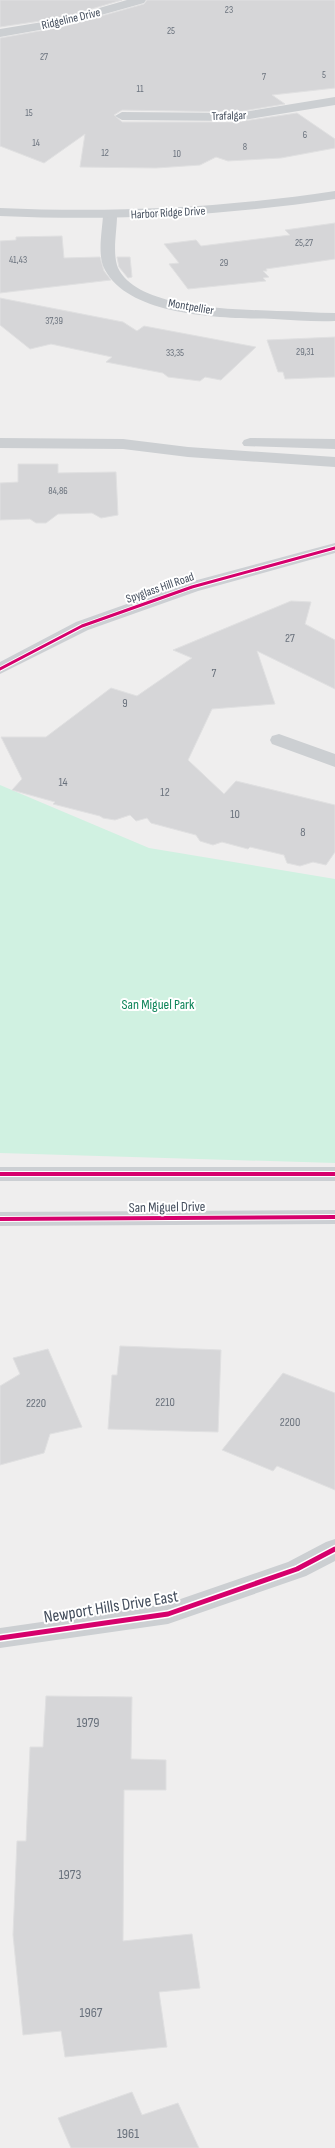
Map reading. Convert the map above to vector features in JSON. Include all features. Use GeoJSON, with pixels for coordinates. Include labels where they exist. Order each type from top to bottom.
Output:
{"type":"FeatureCollection","features":[{"type":"Feature","properties":{"kind":"main road","name":"Spyglass Hill Road"},"geometry":{"type":"LineString","coordinates":[[0,669],[82,626],[162,597],[192,587],[334,548]]}},
{"type":"Feature","properties":{"kind":"main road"},"geometry":{"type":"LineString","coordinates":[[0,1174],[335,1174]]}},
{"type":"Feature","properties":{"kind":"main road","name":"San Miguel Drive"},"geometry":{"type":"LineString","coordinates":[[0,1219],[335,1217]]}},
{"type":"Feature","properties":{"kind":"street","name":"Ridgeline Drive"},"geometry":{"type":"LineString","coordinates":[[0,33],[62,22],[140,0]]}},
{"type":"Feature","properties":{"kind":"street","name":"Trafalgar"},"geometry":{"type":"LineString","coordinates":[[122,116],[237,117],[335,101]]}},
{"type":"Feature","properties":{"kind":"street","name":"Harbor Ridge Drive"},"geometry":{"type":"LineString","coordinates":[[0,212],[110,216],[190,213],[236,209],[335,195]]}},
{"type":"Feature","properties":{"kind":"street","name":"Montpellier"},"geometry":{"type":"LineString","coordinates":[[110,216],[111,269],[119,279],[132,290],[150,298],[198,310],[335,317]]}},
{"type":"Feature","properties":{"kind":"street"},"geometry":{"type":"LineString","coordinates":[[0,443],[141,445],[191,441],[335,444]]}},
{"type":"Feature","properties":{"kind":"street"},"geometry":{"type":"LineString","coordinates":[[141,445],[188,452],[335,462]]}},
{"type":"Feature","properties":{"kind":"street"},"geometry":{"type":"LineString","coordinates":[[279,740],[335,761]]}},
{"type":"Feature","properties":{"kind":"street","name":"Newport Hills Drive East"},"geometry":{"type":"LineString","coordinates":[[0,1638],[168,1614],[298,1569],[335,1549]]}},
{"type":"Feature","properties":{"kind":"green space","name":"San Miguel Park"},"geometry":{"type":"Polygon","coordinates":[[[0,785],[149,848],[335,879],[335,1163],[0,1153],[0,785]]]}},
{"type":"Feature","properties":{"kind":"building"},"geometry":{"type":"Polygon","coordinates":[[[0,0],[122,0],[61,18],[0,27],[0,0]]]}},
{"type":"Feature","properties":{"kind":"building"},"geometry":{"type":"Polygon","coordinates":[[[147,0],[335,0],[335,88],[272,95],[285,104],[237,112],[122,110],[114,115],[122,122],[237,122],[297,113],[335,139],[335,148],[281,158],[228,161],[216,157],[200,165],[156,168],[80,167],[85,134],[44,163],[0,146],[0,38],[62,27],[144,4],[147,0]]]}},
{"type":"Feature","properties":{"kind":"building"},"geometry":{"type":"Polygon","coordinates":[[[335,223],[335,259],[266,269],[267,271],[263,271],[269,277],[263,278],[266,281],[188,289],[169,264],[179,263],[164,244],[196,240],[201,246],[290,235],[285,230],[335,223]]]}},
{"type":"Feature","properties":{"kind":"building"},"geometry":{"type":"Polygon","coordinates":[[[62,236],[64,258],[100,257],[104,271],[111,280],[0,293],[0,241],[16,240],[16,237],[62,236]]]}},
{"type":"Feature","properties":{"kind":"building"},"geometry":{"type":"Polygon","coordinates":[[[117,257],[130,257],[132,277],[128,278],[119,267],[117,257]]]}},
{"type":"Feature","properties":{"kind":"building"},"geometry":{"type":"Polygon","coordinates":[[[0,298],[123,322],[137,331],[144,326],[256,347],[221,380],[205,377],[200,381],[168,377],[163,373],[106,362],[112,357],[51,344],[30,349],[0,325],[0,298]]]}},
{"type":"Feature","properties":{"kind":"building"},"geometry":{"type":"Polygon","coordinates":[[[335,337],[335,377],[285,379],[283,372],[278,372],[267,340],[335,337]]]}},
{"type":"Feature","properties":{"kind":"building"},"geometry":{"type":"Polygon","coordinates":[[[18,464],[58,464],[58,473],[116,472],[118,515],[101,518],[92,513],[58,514],[46,523],[36,523],[30,519],[0,520],[0,483],[18,482],[18,464]]]}},
{"type":"Feature","properties":{"kind":"building"},"geometry":{"type":"Polygon","coordinates":[[[291,601],[311,602],[305,624],[335,640],[335,689],[257,651],[275,704],[212,709],[188,760],[224,794],[236,781],[335,805],[335,852],[326,865],[313,862],[300,866],[287,863],[284,855],[250,847],[248,849],[222,842],[213,845],[200,841],[196,835],[151,823],[147,818],[136,821],[130,815],[115,820],[103,818],[53,804],[55,802],[12,790],[22,779],[1,737],[46,737],[111,688],[137,696],[192,658],[173,650],[291,601]]]}},
{"type":"Feature","properties":{"kind":"building"},"geometry":{"type":"Polygon","coordinates":[[[120,1346],[221,1350],[218,1432],[108,1429],[112,1375],[117,1375],[120,1346]]]}},
{"type":"Feature","properties":{"kind":"building"},"geometry":{"type":"Polygon","coordinates":[[[48,1349],[82,1427],[50,1434],[44,1453],[0,1465],[0,1386],[20,1374],[13,1358],[48,1349]]]}},
{"type":"Feature","properties":{"kind":"building"},"geometry":{"type":"Polygon","coordinates":[[[283,1373],[335,1393],[335,1490],[277,1466],[273,1471],[222,1450],[283,1373]]]}},
{"type":"Feature","properties":{"kind":"building"},"geometry":{"type":"Polygon","coordinates":[[[46,1696],[132,1697],[131,1759],[166,1760],[166,1790],[124,1790],[123,1941],[192,1934],[200,1988],[159,1992],[167,2047],[65,2057],[61,2031],[23,2035],[13,1935],[17,1841],[26,1841],[30,1747],[43,1747],[46,1696]]]}},
{"type":"Feature","properties":{"kind":"building"},"geometry":{"type":"Polygon","coordinates":[[[132,2092],[142,2115],[178,2103],[199,2148],[71,2148],[58,2118],[132,2092]]]}},
{"type":"Feature","properties":{"kind":"cycle path"},"geometry":{"type":"LineString","coordinates":[[0,669],[82,626],[192,587],[335,548]]}},
{"type":"Feature","properties":{"kind":"cycle path"},"geometry":{"type":"LineString","coordinates":[[0,1174],[335,1174]]}},
{"type":"Feature","properties":{"kind":"cycle path"},"geometry":{"type":"LineString","coordinates":[[0,1219],[335,1217]]}},
{"type":"Feature","properties":{"kind":"cycle path"},"geometry":{"type":"LineString","coordinates":[[0,1638],[168,1614],[297,1569],[335,1549]]}}]}
